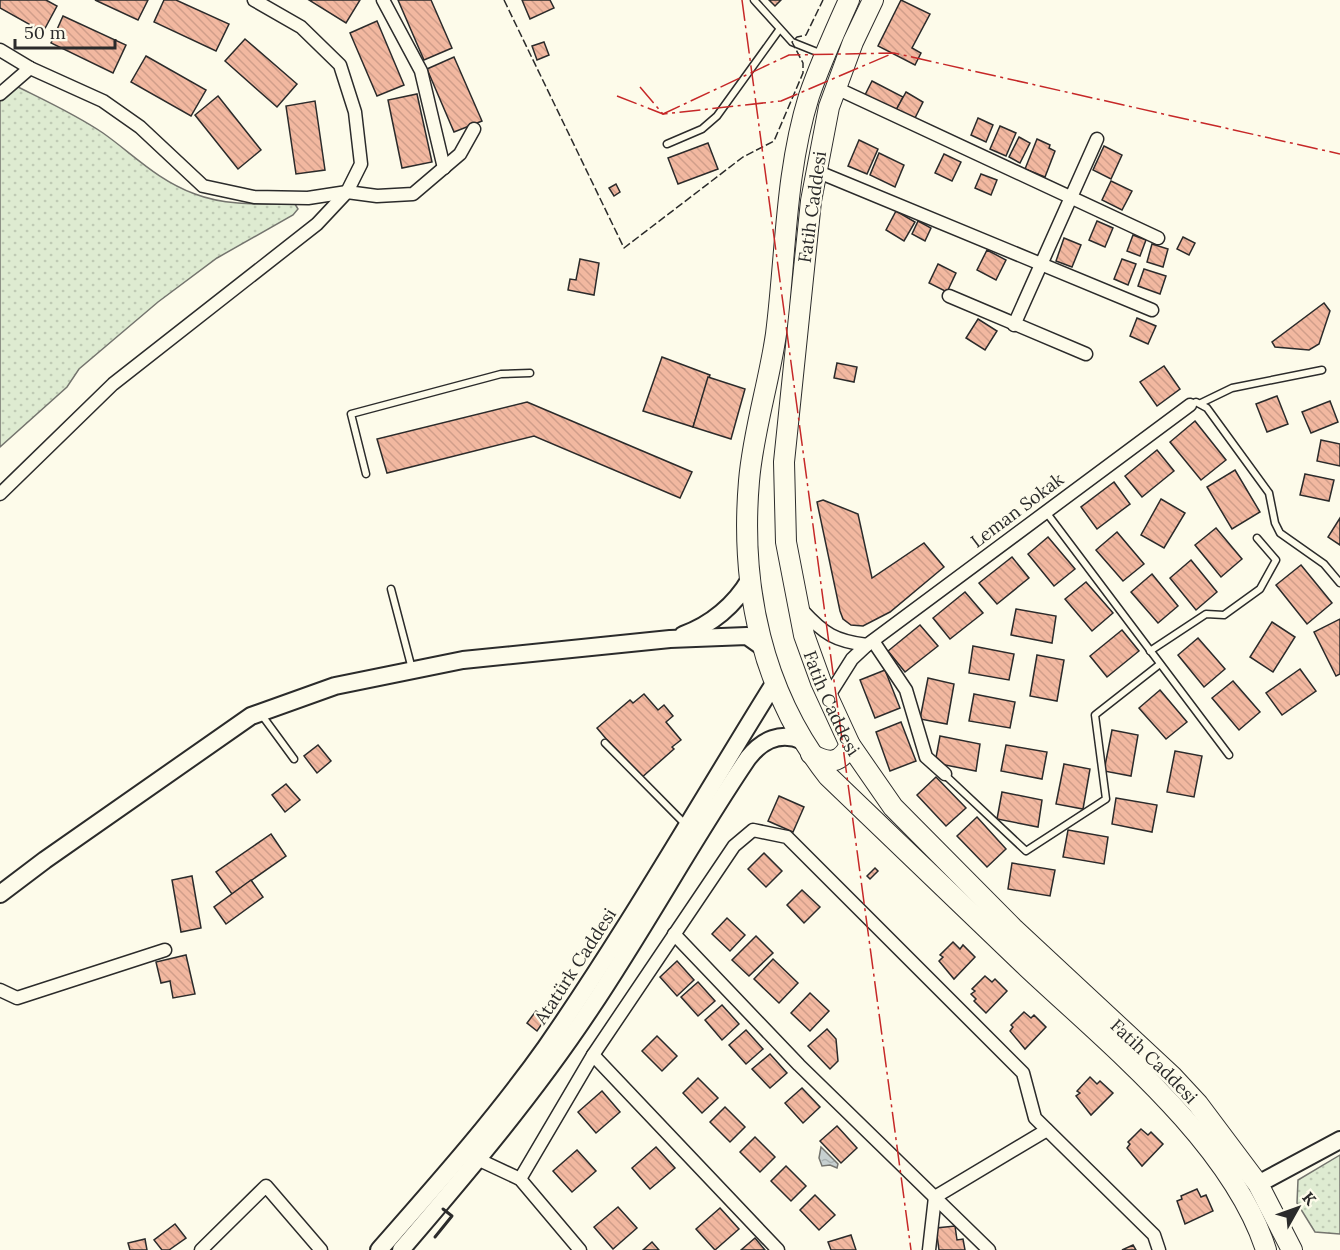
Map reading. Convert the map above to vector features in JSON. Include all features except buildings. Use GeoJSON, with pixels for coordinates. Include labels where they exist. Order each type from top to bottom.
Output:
{"type":"FeatureCollection","features":[{"type":"Feature","properties":{"kind":"main road","name":"Fatih Caddesi"},"geometry":{"type":"LineString","coordinates":[[849,0],[809,97],[790,190],[776,334],[749,480],[747,560],[764,648],[775,682],[794,729],[828,776],[1114,1048],[1170,1106],[1230,1178],[1266,1250]]}},
{"type":"Feature","properties":{"kind":"main road","name":"Fatih Caddesi"},"geometry":{"type":"LineString","coordinates":[[873,0],[853,42],[829,107],[816,171],[784,462],[786,542],[804,635],[850,745],[893,807],[1013,928],[1172,1076],[1198,1104],[1258,1184],[1292,1250]]}},
{"type":"Feature","properties":{"kind":"main road"},"geometry":{"type":"LineString","coordinates":[[749,480],[767,484],[778,490],[784,501]]}},
{"type":"Feature","properties":{"kind":"main road"},"geometry":{"type":"LineString","coordinates":[[670,639],[707,624],[736,600],[750,579]]}},
{"type":"Feature","properties":{"kind":"main road"},"geometry":{"type":"LineString","coordinates":[[0,894],[55,853],[251,717],[335,686],[463,660],[670,639],[747,636],[764,648]]}},
{"type":"Feature","properties":{"kind":"main road","name":"Atatürk Caddesi"},"geometry":{"type":"LineString","coordinates":[[401,1250],[471,1156],[502,1107],[577,1002],[775,682]]}},
{"type":"Feature","properties":{"kind":"main road","name":"Atatürk Caddesi"},"geometry":{"type":"LineString","coordinates":[[379,1250],[530,1094],[591,1009],[755,749],[778,737],[793,737],[807,748]]}},
{"type":"Feature","properties":{"kind":"main road"},"geometry":{"type":"LineString","coordinates":[[807,748],[825,762],[834,762],[842,758],[850,745]]}},
{"type":"Feature","properties":{"kind":"main road"},"geometry":{"type":"LineString","coordinates":[[1258,1184],[1340,1140]]}},
{"type":"Feature","properties":{"kind":"street"},"geometry":{"type":"LineString","coordinates":[[0,494],[113,384],[318,224],[347,192],[361,164],[356,112],[340,65],[301,27],[254,0]]}},
{"type":"Feature","properties":{"kind":"street"},"geometry":{"type":"LineString","coordinates":[[383,0],[421,71],[444,168]]}},
{"type":"Feature","properties":{"kind":"street"},"geometry":{"type":"LineString","coordinates":[[0,50],[30,68],[103,101],[141,127],[203,186],[254,196],[308,198],[347,192],[377,196],[413,194],[460,154],[474,129]]}},
{"type":"Feature","properties":{"kind":"street"},"geometry":{"type":"LineString","coordinates":[[0,94],[30,68]]}},
{"type":"Feature","properties":{"kind":"street"},"geometry":{"type":"LineString","coordinates":[[836,88],[1158,238]]}},
{"type":"Feature","properties":{"kind":"street"},"geometry":{"type":"LineString","coordinates":[[1014,325],[1097,139]]}},
{"type":"Feature","properties":{"kind":"street"},"geometry":{"type":"LineString","coordinates":[[816,171],[1152,310]]}},
{"type":"Feature","properties":{"kind":"street"},"geometry":{"type":"LineString","coordinates":[[949,297],[1086,354]]}},
{"type":"Feature","properties":{"kind":"street","name":"Leman Sokak"},"geometry":{"type":"LineString","coordinates":[[828,697],[852,659],[870,643],[1045,511],[1196,404]]}},
{"type":"Feature","properties":{"kind":"street"},"geometry":{"type":"LineString","coordinates":[[798,607],[818,628],[842,642],[870,643],[906,690],[926,758],[945,774]]}},
{"type":"Feature","properties":{"kind":"street"},"geometry":{"type":"LineString","coordinates":[[520,1179],[592,1055],[734,846],[753,830],[787,837],[1023,1072],[1035,1118],[1154,1235],[1159,1250]]}},
{"type":"Feature","properties":{"kind":"street"},"geometry":{"type":"LineString","coordinates":[[674,934],[799,1065],[989,1250]]}},
{"type":"Feature","properties":{"kind":"street"},"geometry":{"type":"LineString","coordinates":[[0,990],[17,998],[165,950]]}},
{"type":"Feature","properties":{"kind":"street"},"geometry":{"type":"LineString","coordinates":[[592,1055],[778,1250]]}},
{"type":"Feature","properties":{"kind":"street"},"geometry":{"type":"LineString","coordinates":[[935,1197],[1047,1130]]}},
{"type":"Feature","properties":{"kind":"street"},"geometry":{"type":"LineString","coordinates":[[471,1156],[520,1179],[580,1250]]}},
{"type":"Feature","properties":{"kind":"street"},"geometry":{"type":"LineString","coordinates":[[201,1250],[266,1186],[321,1250]]}},
{"type":"Feature","properties":{"kind":"street"},"geometry":{"type":"LineString","coordinates":[[929,1250],[935,1197]]}},
{"type":"Feature","properties":{"kind":"lane"},"geometry":{"type":"LineString","coordinates":[[754,0],[792,42],[826,56]]}},
{"type":"Feature","properties":{"kind":"lane"},"geometry":{"type":"LineString","coordinates":[[667,144],[702,129],[717,116],[779,30]]}},
{"type":"Feature","properties":{"kind":"lane"},"geometry":{"type":"LineString","coordinates":[[1322,370],[1232,388],[1196,404],[1269,493],[1275,523],[1280,533],[1324,564],[1340,583]]}},
{"type":"Feature","properties":{"kind":"lane"},"geometry":{"type":"LineString","coordinates":[[366,474],[351,414],[501,374],[530,373]]}},
{"type":"Feature","properties":{"kind":"lane"},"geometry":{"type":"LineString","coordinates":[[1045,511],[1229,755]]}},
{"type":"Feature","properties":{"kind":"lane"},"geometry":{"type":"LineString","coordinates":[[1150,651],[1206,614],[1224,615],[1260,589],[1276,560],[1257,538]]}},
{"type":"Feature","properties":{"kind":"lane"},"geometry":{"type":"LineString","coordinates":[[391,589],[412,670]]}},
{"type":"Feature","properties":{"kind":"lane"},"geometry":{"type":"LineString","coordinates":[[945,774],[1026,851],[1106,799],[1095,715],[1160,664]]}},
{"type":"Feature","properties":{"kind":"lane"},"geometry":{"type":"LineString","coordinates":[[260,713],[294,759]]}},
{"type":"Feature","properties":{"kind":"lane"},"geometry":{"type":"LineString","coordinates":[[605,743],[686,825]]}},
{"type":"Feature","properties":{"kind":"green space"},"geometry":{"type":"Polygon","coordinates":[[[14,85],[92,126],[146,167],[181,188],[219,201],[244,204],[295,204],[298,209],[293,215],[217,258],[158,302],[79,369],[67,387],[0,447],[0,99],[14,85]]]}},
{"type":"Feature","properties":{"kind":"green space"},"geometry":{"type":"Polygon","coordinates":[[[1340,1155],[1340,1234],[1315,1232],[1297,1203],[1298,1180],[1340,1155]]]}},
{"type":"Feature","properties":{"kind":"water"},"geometry":{"type":"Polygon","coordinates":[[[821,1147],[838,1164],[837,1168],[830,1165],[822,1166],[819,1158],[821,1147]]]}},
{"type":"Feature","properties":{"kind":"fence"},"geometry":{"type":"LineString","coordinates":[[504,0],[624,248],[743,157],[774,141],[803,73],[803,63],[792,42],[797,37],[806,35],[823,0]]}},
{"type":"Feature","properties":{"kind":"wall"},"geometry":{"type":"LineString","coordinates":[[435,1237],[452,1216],[443,1209]]}},
{"type":"Feature","properties":{"kind":"power"},"geometry":{"type":"LineString","coordinates":[[742,0],[911,1250]]}},
{"type":"Feature","properties":{"kind":"power"},"geometry":{"type":"LineString","coordinates":[[640,87],[663,114],[789,55],[894,53],[1340,154]]}},
{"type":"Feature","properties":{"kind":"power"},"geometry":{"type":"LineString","coordinates":[[617,96],[663,114],[781,101],[891,54]]}}]}
